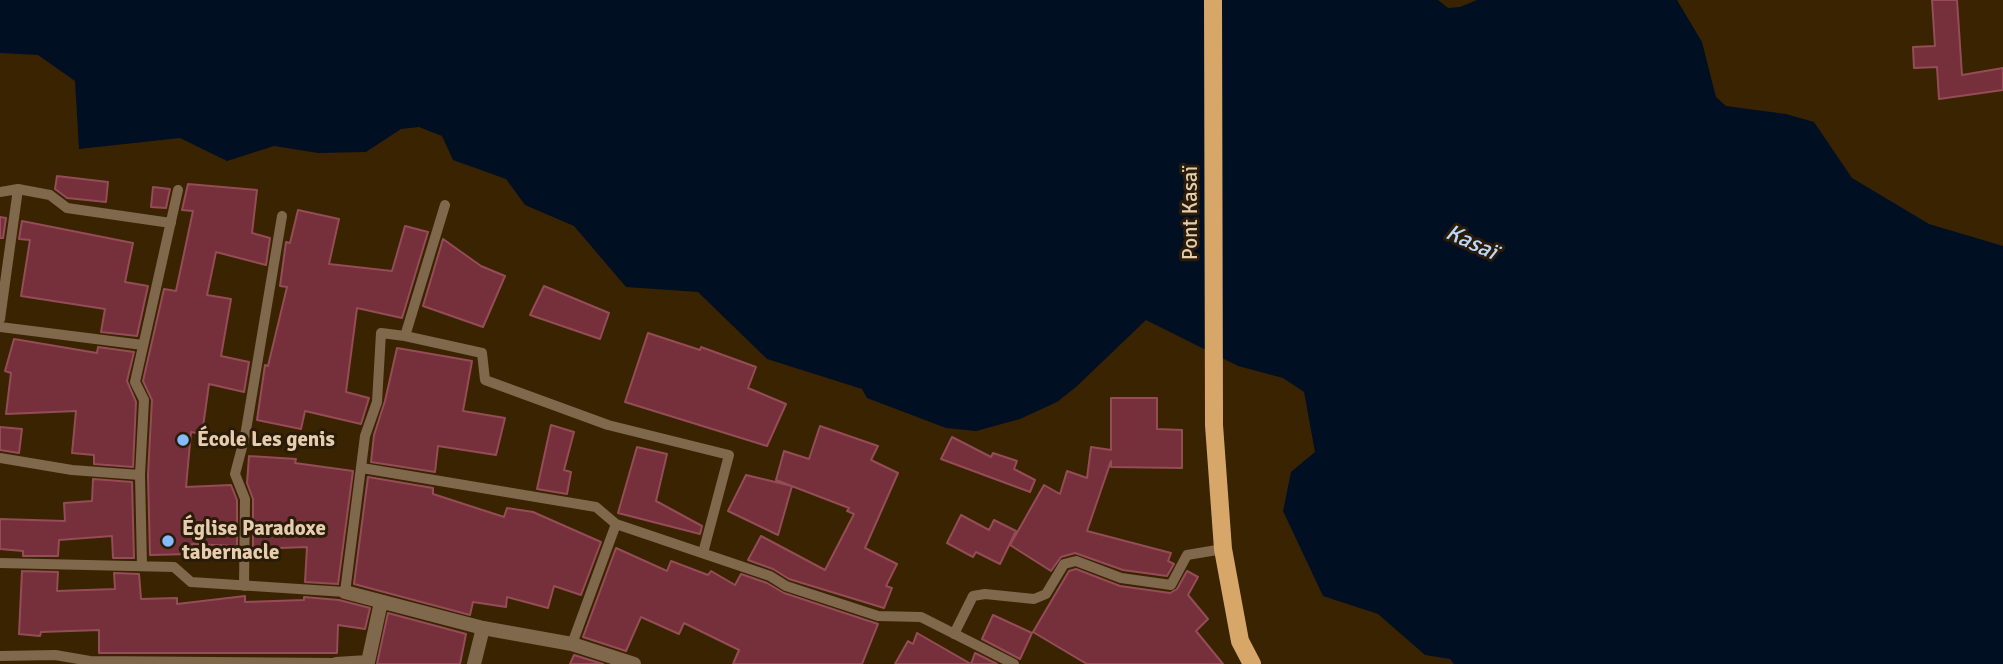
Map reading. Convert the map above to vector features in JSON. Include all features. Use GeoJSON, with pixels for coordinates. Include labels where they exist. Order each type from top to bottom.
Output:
{"type":"FeatureCollection","features":[{"type":"Feature","properties":{"kind":"main road","name":"Pont Kasaï"},"geometry":{"type":"LineString","coordinates":[[1213,0],[1214,425],[1223,549],[1240,641],[1252,664]]}},
{"type":"Feature","properties":{"kind":"street"},"geometry":{"type":"LineString","coordinates":[[345,592],[483,628],[572,644],[634,664]]}},
{"type":"Feature","properties":{"kind":"street"},"geometry":{"type":"LineString","coordinates":[[336,663],[368,662],[381,601]]}},
{"type":"Feature","properties":{"kind":"street"},"geometry":{"type":"LineString","coordinates":[[474,664],[483,628]]}},
{"type":"Feature","properties":{"kind":"lane"},"geometry":{"type":"LineString","coordinates":[[0,319],[18,189]]}},
{"type":"Feature","properties":{"kind":"lane"},"geometry":{"type":"LineString","coordinates":[[0,192],[18,189],[50,195],[66,208],[171,223]]}},
{"type":"Feature","properties":{"kind":"lane"},"geometry":{"type":"LineString","coordinates":[[142,566],[144,400],[135,382],[178,190]]}},
{"type":"Feature","properties":{"kind":"lane"},"geometry":{"type":"LineString","coordinates":[[405,336],[445,205]]}},
{"type":"Feature","properties":{"kind":"lane"},"geometry":{"type":"LineString","coordinates":[[244,586],[245,499],[234,474],[245,436],[282,216]]}},
{"type":"Feature","properties":{"kind":"lane"},"geometry":{"type":"LineString","coordinates":[[0,327],[143,345]]}},
{"type":"Feature","properties":{"kind":"lane"},"geometry":{"type":"LineString","coordinates":[[0,563],[174,567],[191,583],[345,592],[365,436],[377,402],[381,333],[482,353],[485,380],[608,425],[729,455],[703,554]]}},
{"type":"Feature","properties":{"kind":"lane"},"geometry":{"type":"LineString","coordinates":[[0,458],[72,470],[141,475]]}},
{"type":"Feature","properties":{"kind":"lane"},"geometry":{"type":"LineString","coordinates":[[362,468],[596,507],[616,524],[770,576],[786,586],[878,616],[921,617],[1014,664]]}},
{"type":"Feature","properties":{"kind":"lane"},"geometry":{"type":"LineString","coordinates":[[572,644],[616,524]]}},
{"type":"Feature","properties":{"kind":"lane"},"geometry":{"type":"LineString","coordinates":[[954,634],[973,596],[985,594],[1034,598],[1046,594],[1064,564],[1076,561],[1121,578],[1171,585],[1186,555],[1223,549]]}},
{"type":"Feature","properties":{"kind":"lane"},"geometry":{"type":"LineString","coordinates":[[0,656],[55,655],[90,662],[336,663]]}},
{"type":"Feature","properties":{"kind":"water","name":"Kasaï"},"geometry":{"type":"Polygon","coordinates":[[[0,0],[1438,0],[1448,8],[1460,7],[1477,0],[1677,0],[1702,42],[1716,97],[1726,106],[1786,114],[1814,122],[1852,178],[1929,224],[2003,246],[2003,664],[1454,664],[1450,659],[1425,655],[1378,614],[1323,596],[1283,511],[1291,472],[1315,452],[1304,392],[1283,378],[1238,366],[1146,320],[1057,402],[1020,419],[976,431],[946,428],[867,398],[862,389],[767,359],[698,292],[626,287],[574,226],[525,205],[506,179],[453,160],[442,136],[419,127],[401,129],[366,152],[318,153],[274,146],[227,161],[180,138],[79,149],[75,81],[38,55],[0,53],[0,0]]]}},
{"type":"Feature","properties":{"kind":"building"},"geometry":{"type":"Polygon","coordinates":[[[1932,0],[1957,0],[1962,75],[2003,68],[2003,90],[1939,99],[1937,67],[1914,68],[1913,47],[1935,46],[1932,0]]]}},
{"type":"Feature","properties":{"kind":"building"},"geometry":{"type":"Polygon","coordinates":[[[57,176],[108,182],[106,202],[67,198],[55,189],[57,176]]]}},
{"type":"Feature","properties":{"kind":"building"},"geometry":{"type":"Polygon","coordinates":[[[188,184],[257,190],[252,233],[270,238],[266,265],[216,252],[207,295],[231,299],[221,356],[249,362],[244,392],[209,384],[202,434],[191,432],[186,487],[231,485],[237,500],[237,546],[192,544],[192,554],[150,555],[148,475],[152,400],[143,381],[164,289],[176,291],[193,211],[182,210],[188,184]]]}},
{"type":"Feature","properties":{"kind":"building"},"geometry":{"type":"Polygon","coordinates":[[[153,187],[170,189],[166,208],[151,207],[153,187]]]}},
{"type":"Feature","properties":{"kind":"building"},"geometry":{"type":"Polygon","coordinates":[[[298,210],[339,219],[329,264],[392,271],[405,226],[428,232],[402,318],[357,308],[346,392],[369,398],[361,424],[305,411],[301,429],[257,420],[265,365],[268,366],[287,287],[280,286],[286,242],[290,243],[298,210]]]}},
{"type":"Feature","properties":{"kind":"building"},"geometry":{"type":"Polygon","coordinates":[[[0,217],[6,218],[3,238],[0,238],[0,217]]]}},
{"type":"Feature","properties":{"kind":"building"},"geometry":{"type":"Polygon","coordinates":[[[22,221],[133,243],[125,282],[148,286],[137,336],[101,332],[105,309],[21,296],[30,240],[19,239],[22,221]]]}},
{"type":"Feature","properties":{"kind":"building"},"geometry":{"type":"Polygon","coordinates":[[[443,239],[481,266],[505,276],[483,327],[423,306],[443,239]]]}},
{"type":"Feature","properties":{"kind":"building"},"geometry":{"type":"Polygon","coordinates":[[[544,286],[609,313],[600,339],[530,315],[544,286]]]}},
{"type":"Feature","properties":{"kind":"building"},"geometry":{"type":"Polygon","coordinates":[[[648,333],[700,350],[701,347],[756,367],[748,388],[786,404],[767,446],[625,402],[648,333]]]}},
{"type":"Feature","properties":{"kind":"building"},"geometry":{"type":"Polygon","coordinates":[[[14,339],[97,353],[98,347],[134,352],[127,381],[136,402],[133,467],[94,464],[94,455],[72,453],[76,411],[6,414],[11,373],[5,371],[14,339]]]}},
{"type":"Feature","properties":{"kind":"building"},"geometry":{"type":"Polygon","coordinates":[[[397,348],[472,361],[463,411],[505,418],[496,455],[438,446],[435,472],[371,462],[374,435],[397,348]]]}},
{"type":"Feature","properties":{"kind":"building"},"geometry":{"type":"Polygon","coordinates":[[[1111,398],[1157,398],[1157,429],[1182,430],[1182,468],[1111,467],[1111,461],[1087,531],[1171,553],[1168,561],[1174,564],[1167,576],[1123,570],[1075,553],[1061,557],[1051,571],[1010,545],[1044,485],[1060,494],[1067,471],[1087,478],[1091,447],[1111,450],[1111,398]]]}},
{"type":"Feature","properties":{"kind":"building"},"geometry":{"type":"Polygon","coordinates":[[[551,425],[574,432],[564,470],[571,472],[567,494],[537,489],[551,425]]]}},
{"type":"Feature","properties":{"kind":"building"},"geometry":{"type":"Polygon","coordinates":[[[820,426],[878,446],[871,460],[898,473],[865,548],[897,564],[886,586],[892,588],[884,608],[789,579],[773,569],[748,560],[761,536],[825,570],[854,514],[847,511],[849,508],[776,480],[784,451],[809,459],[820,426]]]}},
{"type":"Feature","properties":{"kind":"building"},"geometry":{"type":"Polygon","coordinates":[[[0,427],[22,429],[19,453],[0,450],[0,427]]]}},
{"type":"Feature","properties":{"kind":"building"},"geometry":{"type":"Polygon","coordinates":[[[952,437],[991,457],[993,453],[1017,461],[1014,469],[1035,480],[1030,492],[941,459],[952,437]]]}},
{"type":"Feature","properties":{"kind":"building"},"geometry":{"type":"Polygon","coordinates":[[[637,447],[667,454],[656,501],[702,526],[700,534],[618,513],[637,447]]]}},
{"type":"Feature","properties":{"kind":"building"},"geometry":{"type":"Polygon","coordinates":[[[249,456],[296,459],[295,463],[353,471],[338,584],[305,582],[307,547],[253,549],[253,499],[247,483],[249,456]]]}},
{"type":"Feature","properties":{"kind":"building"},"geometry":{"type":"Polygon","coordinates":[[[746,475],[792,486],[778,535],[728,511],[746,475]]]}},
{"type":"Feature","properties":{"kind":"building"},"geometry":{"type":"Polygon","coordinates":[[[368,477],[433,488],[433,494],[504,517],[507,508],[533,512],[601,542],[581,595],[554,586],[548,608],[507,597],[506,607],[473,602],[470,615],[354,584],[368,477]]]}},
{"type":"Feature","properties":{"kind":"building"},"geometry":{"type":"Polygon","coordinates":[[[93,479],[132,482],[134,558],[113,558],[112,536],[59,540],[58,556],[23,556],[23,551],[0,549],[0,519],[65,521],[64,503],[92,501],[93,479]]]}},
{"type":"Feature","properties":{"kind":"building"},"geometry":{"type":"Polygon","coordinates":[[[961,515],[989,530],[994,520],[1016,531],[1000,564],[976,552],[973,557],[947,543],[961,515]]]}},
{"type":"Feature","properties":{"kind":"building"},"geometry":{"type":"Polygon","coordinates":[[[616,548],[667,571],[671,561],[708,575],[711,571],[735,585],[741,574],[767,583],[784,593],[878,624],[862,664],[733,664],[739,650],[684,623],[679,634],[641,617],[626,651],[583,637],[616,548]]]}},
{"type":"Feature","properties":{"kind":"building"},"geometry":{"type":"Polygon","coordinates":[[[1076,569],[1120,586],[1170,593],[1177,589],[1187,571],[1198,577],[1188,595],[1208,619],[1196,631],[1223,664],[1087,664],[1033,632],[1069,571],[1076,569]]]}},
{"type":"Feature","properties":{"kind":"building"},"geometry":{"type":"Polygon","coordinates":[[[22,571],[58,572],[57,591],[115,589],[114,573],[139,574],[141,599],[177,598],[177,604],[245,596],[245,602],[304,600],[304,597],[339,600],[370,608],[365,629],[338,625],[337,653],[99,653],[99,630],[41,632],[40,636],[19,634],[22,571]]]}},
{"type":"Feature","properties":{"kind":"building"},"geometry":{"type":"Polygon","coordinates":[[[388,613],[466,634],[460,664],[377,664],[388,613]]]}},
{"type":"Feature","properties":{"kind":"building"},"geometry":{"type":"Polygon","coordinates":[[[993,615],[1032,633],[1020,659],[982,639],[993,615]]]}},
{"type":"Feature","properties":{"kind":"building"},"geometry":{"type":"Polygon","coordinates":[[[917,633],[971,664],[895,664],[908,641],[913,644],[917,633]]]}},
{"type":"Feature","properties":{"kind":"building"},"geometry":{"type":"Polygon","coordinates":[[[975,653],[997,664],[971,664],[975,653]]]}},
{"type":"Feature","properties":{"kind":"building"},"geometry":{"type":"Polygon","coordinates":[[[574,655],[603,664],[570,664],[574,655]]]}},
{"type":"Feature","properties":{"kind":"place","name":"École Les genis"},"geometry":{"type":"Point","coordinates":[183,440]}},
{"type":"Feature","properties":{"kind":"place","name":"Église Paradoxe tabernacle"},"geometry":{"type":"Point","coordinates":[168,541]}}]}
